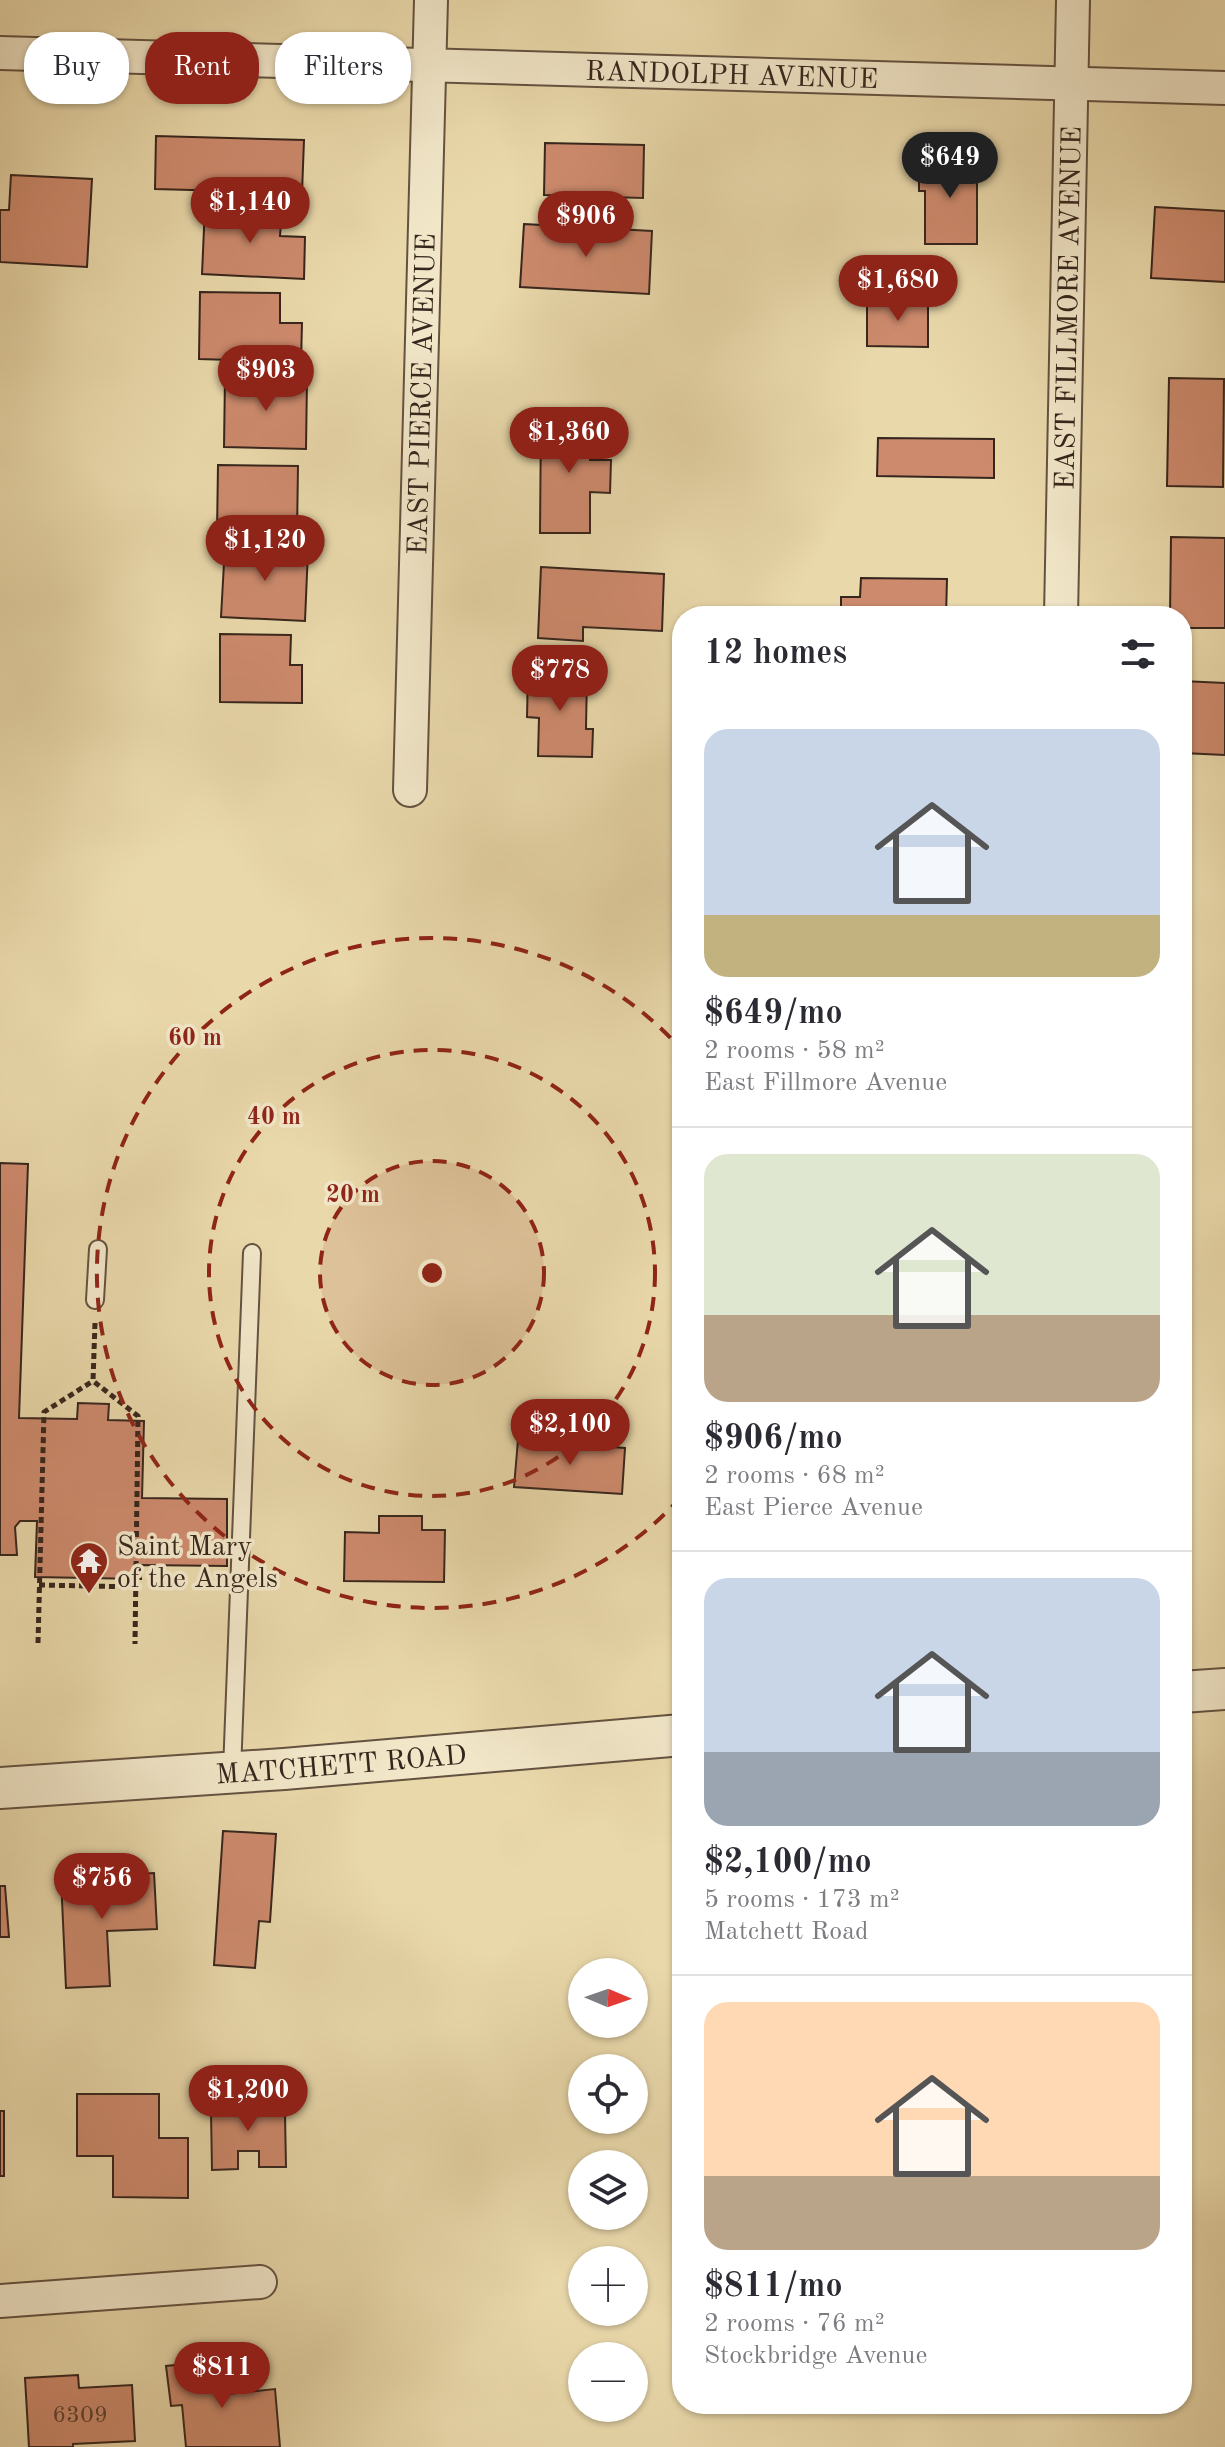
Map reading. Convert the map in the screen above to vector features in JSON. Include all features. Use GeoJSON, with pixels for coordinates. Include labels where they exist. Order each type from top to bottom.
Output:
{"type":"FeatureCollection","features":[{"type":"Feature","properties":{"kind":"street","name":"EAST PIERCE AVENUE"},"geometry":{"type":"LineString","coordinates":[[410,790],[431,0]]}},
{"type":"Feature","properties":{"kind":"street","name":"EAST FILLMORE AVENUE"},"geometry":{"type":"LineString","coordinates":[[1061,606],[1073,0]]}},
{"type":"Feature","properties":{"kind":"street","name":"RANDOLPH AVENUE"},"geometry":{"type":"LineString","coordinates":[[0,53],[1225,88]]}},
{"type":"Feature","properties":{"kind":"street"},"geometry":{"type":"LineString","coordinates":[[1192,1691],[1225,1689]]}},
{"type":"Feature","properties":{"kind":"street","name":"MATCHETT ROAD"},"geometry":{"type":"LineString","coordinates":[[0,1788],[232,1773],[672,1736]]}},
{"type":"Feature","properties":{"kind":"street"},"geometry":{"type":"LineString","coordinates":[[0,2301],[260,2282]]}},
{"type":"Feature","properties":{"kind":"lane"},"geometry":{"type":"LineString","coordinates":[[95,1300],[98,1249]]}},
{"type":"Feature","properties":{"kind":"lane"},"geometry":{"type":"LineString","coordinates":[[232,1773],[252,1253]]}},
{"type":"Feature","properties":{"kind":"path"},"geometry":{"type":"LineString","coordinates":[[93,1381],[95,1300]]}},
{"type":"Feature","properties":{"kind":"path"},"geometry":{"type":"LineString","coordinates":[[38,1643],[44,1412],[93,1381]]}},
{"type":"Feature","properties":{"kind":"path"},"geometry":{"type":"LineString","coordinates":[[93,1381],[138,1416],[135,1644]]}},
{"type":"Feature","properties":{"kind":"path"},"geometry":{"type":"LineString","coordinates":[[39,1585],[137,1587]]}},
{"type":"Feature","properties":{"kind":"building"},"geometry":{"type":"Polygon","coordinates":[[[156,136],[304,140],[302,193],[155,189],[156,136]]]}},
{"type":"Feature","properties":{"kind":"building"},"geometry":{"type":"Polygon","coordinates":[[[545,143],[644,145],[643,198],[544,195],[545,143]]]}},
{"type":"Feature","properties":{"kind":"building"},"geometry":{"type":"Polygon","coordinates":[[[977,158],[977,244],[925,244],[925,191],[919,191],[919,159],[977,158]]]}},
{"type":"Feature","properties":{"kind":"building"},"geometry":{"type":"Polygon","coordinates":[[[11,175],[92,179],[87,267],[0,262],[0,210],[9,210],[11,175]]]}},
{"type":"Feature","properties":{"kind":"building"},"geometry":{"type":"Polygon","coordinates":[[[205,206],[282,210],[280,236],[305,237],[304,279],[202,274],[205,206]]]}},
{"type":"Feature","properties":{"kind":"building"},"geometry":{"type":"Polygon","coordinates":[[[1155,207],[1225,211],[1225,282],[1151,278],[1155,207]]]}},
{"type":"Feature","properties":{"kind":"building"},"geometry":{"type":"Polygon","coordinates":[[[524,224],[652,231],[649,294],[520,287],[524,224]]]}},
{"type":"Feature","properties":{"kind":"building"},"geometry":{"type":"Polygon","coordinates":[[[200,292],[280,293],[280,323],[302,323],[301,362],[199,359],[200,292]]]}},
{"type":"Feature","properties":{"kind":"building"},"geometry":{"type":"Polygon","coordinates":[[[867,299],[928,300],[928,347],[867,346],[867,299]]]}},
{"type":"Feature","properties":{"kind":"building"},"geometry":{"type":"Polygon","coordinates":[[[225,377],[307,378],[306,449],[224,447],[225,377]]]}},
{"type":"Feature","properties":{"kind":"building"},"geometry":{"type":"Polygon","coordinates":[[[1169,378],[1224,379],[1223,487],[1167,486],[1169,378]]]}},
{"type":"Feature","properties":{"kind":"building"},"geometry":{"type":"Polygon","coordinates":[[[541,416],[590,416],[590,460],[611,460],[610,493],[590,492],[590,533],[540,533],[541,416]]]}},
{"type":"Feature","properties":{"kind":"building"},"geometry":{"type":"Polygon","coordinates":[[[878,438],[994,439],[994,478],[877,476],[878,438]]]}},
{"type":"Feature","properties":{"kind":"building"},"geometry":{"type":"Polygon","coordinates":[[[218,465],[298,466],[297,534],[217,533],[218,465]]]}},
{"type":"Feature","properties":{"kind":"building"},"geometry":{"type":"Polygon","coordinates":[[[1171,537],[1225,538],[1225,628],[1192,628],[1192,606],[1170,606],[1171,537]]]}},
{"type":"Feature","properties":{"kind":"building"},"geometry":{"type":"Polygon","coordinates":[[[225,545],[308,550],[305,621],[221,617],[225,545]]]}},
{"type":"Feature","properties":{"kind":"building"},"geometry":{"type":"Polygon","coordinates":[[[541,567],[664,574],[662,631],[583,627],[583,641],[538,638],[541,567]]]}},
{"type":"Feature","properties":{"kind":"building"},"geometry":{"type":"Polygon","coordinates":[[[861,578],[947,579],[946,606],[841,606],[841,597],[860,597],[861,578]]]}},
{"type":"Feature","properties":{"kind":"building"},"geometry":{"type":"Polygon","coordinates":[[[220,634],[291,635],[290,665],[302,665],[302,703],[220,702],[220,634]]]}},
{"type":"Feature","properties":{"kind":"building"},"geometry":{"type":"Polygon","coordinates":[[[528,672],[587,673],[586,729],[593,729],[592,757],[538,756],[539,718],[527,717],[528,672]]]}},
{"type":"Feature","properties":{"kind":"building"},"geometry":{"type":"Polygon","coordinates":[[[1192,681],[1225,683],[1225,755],[1192,753],[1192,681]]]}},
{"type":"Feature","properties":{"kind":"building"},"geometry":{"type":"Polygon","coordinates":[[[0,1163],[28,1164],[19,1418],[77,1419],[78,1403],[109,1404],[108,1420],[144,1421],[142,1498],[227,1499],[227,1566],[140,1565],[141,1579],[35,1577],[37,1521],[20,1521],[15,1527],[17,1555],[0,1555],[0,1163]]]}},
{"type":"Feature","properties":{"kind":"building"},"geometry":{"type":"Polygon","coordinates":[[[518,1440],[625,1448],[622,1494],[514,1487],[518,1440]]]}},
{"type":"Feature","properties":{"kind":"building"},"geometry":{"type":"Polygon","coordinates":[[[379,1516],[422,1516],[422,1530],[445,1530],[444,1582],[344,1581],[345,1532],[379,1533],[379,1516]]]}},
{"type":"Feature","properties":{"kind":"building"},"geometry":{"type":"Polygon","coordinates":[[[223,1831],[276,1834],[270,1922],[259,1921],[255,1968],[214,1965],[223,1831]]]}},
{"type":"Feature","properties":{"kind":"building"},"geometry":{"type":"Polygon","coordinates":[[[154,1873],[157,1929],[107,1931],[110,1986],[66,1988],[61,1878],[154,1873]]]}},
{"type":"Feature","properties":{"kind":"building"},"geometry":{"type":"Polygon","coordinates":[[[0,1886],[5,1886],[9,1937],[0,1937],[0,1886]]]}},
{"type":"Feature","properties":{"kind":"building"},"geometry":{"type":"Polygon","coordinates":[[[265,2091],[265,2114],[285,2114],[286,2167],[259,2167],[259,2151],[238,2151],[238,2169],[212,2170],[211,2112],[231,2112],[231,2092],[265,2091]]]}},
{"type":"Feature","properties":{"kind":"building"},"geometry":{"type":"Polygon","coordinates":[[[77,2094],[159,2094],[159,2138],[188,2138],[188,2198],[113,2197],[113,2156],[77,2156],[77,2094]]]}},
{"type":"Feature","properties":{"kind":"building"},"geometry":{"type":"Polygon","coordinates":[[[0,2111],[4,2111],[4,2176],[0,2176],[0,2111]]]}},
{"type":"Feature","properties":{"kind":"building"},"geometry":{"type":"Polygon","coordinates":[[[215,2361],[219,2395],[275,2389],[280,2447],[186,2447],[182,2405],[171,2406],[166,2366],[215,2361]]]}},
{"type":"Feature","properties":{"kind":"building"},"geometry":{"type":"Polygon","coordinates":[[[78,2375],[79,2388],[132,2385],[135,2441],[73,2444],[73,2447],[29,2447],[25,2378],[78,2375]]]}},
{"type":"Feature","properties":{"kind":"place","name":"Saint Mary of the Angels"},"geometry":{"type":"Point","coordinates":[89,1595]}}]}
